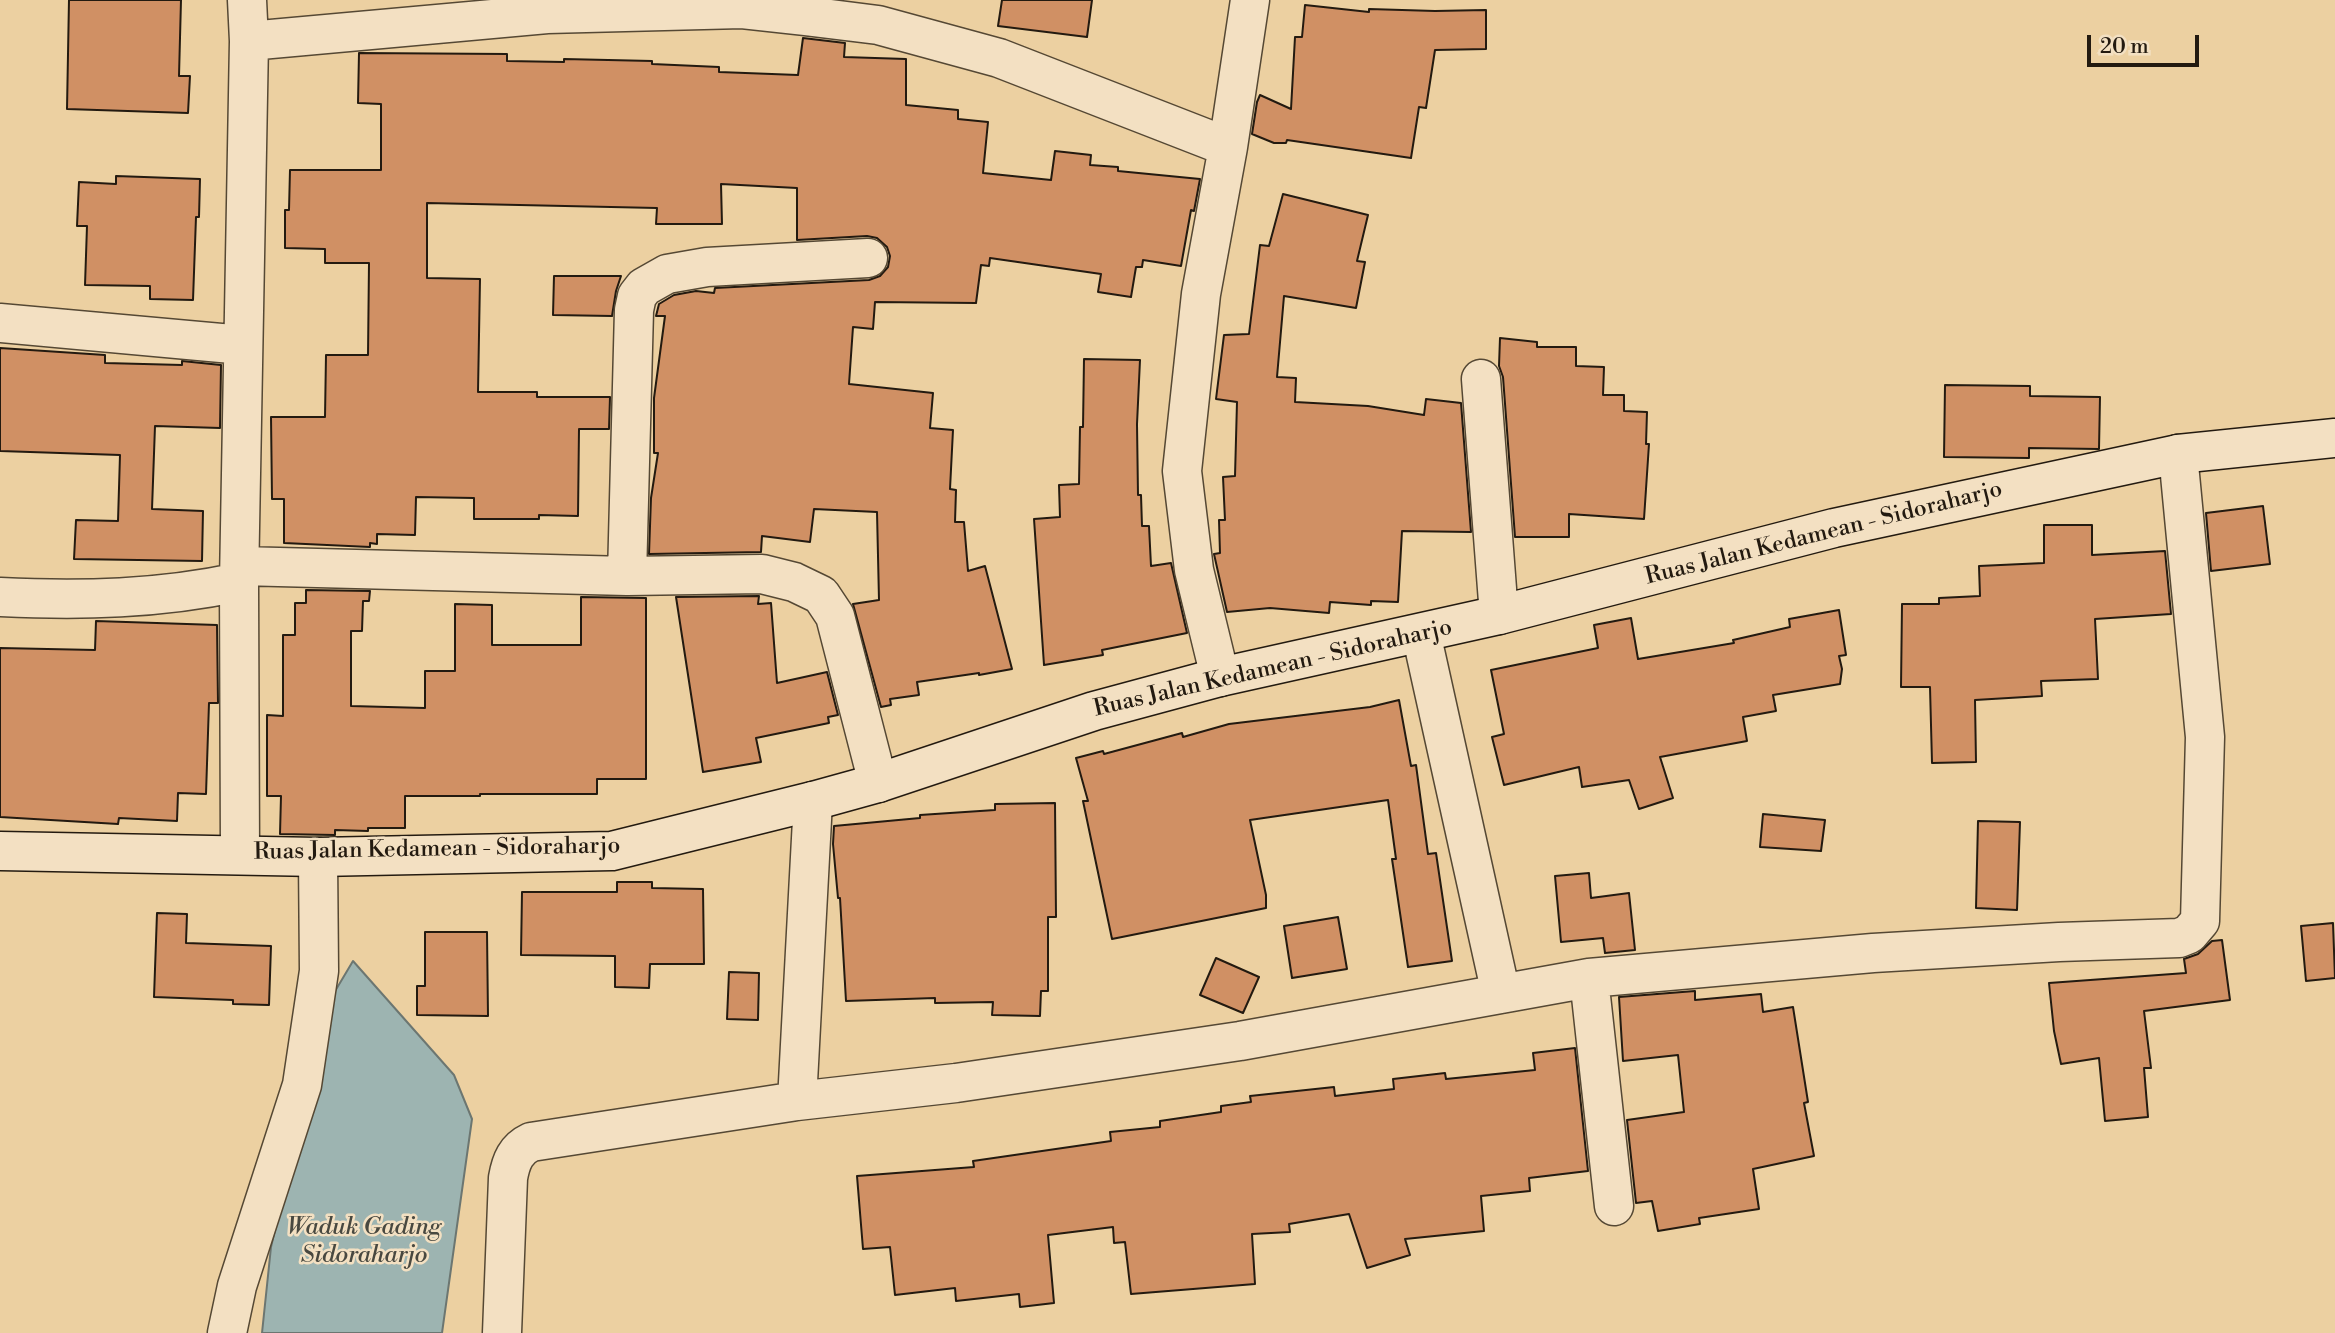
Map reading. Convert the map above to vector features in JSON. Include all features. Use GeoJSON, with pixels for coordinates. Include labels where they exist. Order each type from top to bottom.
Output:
{"type":"FeatureCollection","features":[{"type":"Feature","properties":{"kind":"street"},"geometry":{"type":"LineString","coordinates":[[240,854],[239,574],[249,41],[247,0]]}},
{"type":"Feature","properties":{"kind":"street"},"geometry":{"type":"LineString","coordinates":[[1220,677],[1194,570],[1182,471],[1200,294],[1228,147],[1250,0]]}},
{"type":"Feature","properties":{"kind":"street"},"geometry":{"type":"LineString","coordinates":[[249,41],[547,14],[742,9],[878,25],[999,58],[1228,147]]}},
{"type":"Feature","properties":{"kind":"street"},"geometry":{"type":"LineString","coordinates":[[627,576],[634,310],[637,296],[644,287],[667,274],[707,267],[868,258]]}},
{"type":"Feature","properties":{"kind":"street"},"geometry":{"type":"LineString","coordinates":[[0,323],[243,345]]}},
{"type":"Feature","properties":{"kind":"street"},"geometry":{"type":"LineString","coordinates":[[1481,379],[1499,615]]}},
{"type":"Feature","properties":{"kind":"street","name":"Ruas Jalan Kedamean - Sidoraharjo"},"geometry":{"type":"LineString","coordinates":[[0,851],[318,857],[612,851],[878,783],[1094,711],[1220,677],[1499,615],[1834,528],[2178,454],[2335,438]]}},
{"type":"Feature","properties":{"kind":"street"},"geometry":{"type":"LineString","coordinates":[[502,1333],[508,1178],[511,1164],[521,1147],[531,1142],[797,1101],[956,1083],[1226,1043],[1590,978],[1873,953],[2179,938],[2195,929],[2200,922],[2206,737],[2178,454]]}},
{"type":"Feature","properties":{"kind":"street"},"geometry":{"type":"LineString","coordinates":[[0,597],[62,600],[146,597],[200,590],[239,574],[762,574],[794,582],[821,595],[835,616],[878,783]]}},
{"type":"Feature","properties":{"kind":"street"},"geometry":{"type":"LineString","coordinates":[[1421,633],[1501,994]]}},
{"type":"Feature","properties":{"kind":"street"},"geometry":{"type":"LineString","coordinates":[[797,1101],[813,801]]}},
{"type":"Feature","properties":{"kind":"street"},"geometry":{"type":"LineString","coordinates":[[228,1333],[237,1286],[302,1085],[319,971],[318,857]]}},
{"type":"Feature","properties":{"kind":"street"},"geometry":{"type":"LineString","coordinates":[[1590,978],[1614,1206]]}},
{"type":"Feature","properties":{"kind":"water","name":"Waduk Gading Sidoraharjo"},"geometry":{"type":"Polygon","coordinates":[[[353,961],[454,1075],[472,1119],[442,1333],[262,1333],[271,1247],[328,1003],[353,961]]]}},
{"type":"Feature","properties":{"kind":"building"},"geometry":{"type":"Polygon","coordinates":[[[69,0],[181,0],[179,76],[190,76],[188,113],[67,109],[69,0]]]}},
{"type":"Feature","properties":{"kind":"building"},"geometry":{"type":"Polygon","coordinates":[[[1002,0],[1092,0],[1087,37],[998,26],[1002,0]]]}},
{"type":"Feature","properties":{"kind":"building"},"geometry":{"type":"Polygon","coordinates":[[[1305,5],[1369,12],[1369,9],[1486,10],[1486,49],[1435,50],[1426,108],[1419,107],[1411,158],[1287,140],[1286,143],[1274,143],[1252,134],[1257,102],[1260,95],[1291,109],[1295,37],[1302,37],[1305,5]]]}},
{"type":"Feature","properties":{"kind":"building"},"geometry":{"type":"Polygon","coordinates":[[[803,38],[845,43],[844,57],[906,59],[906,105],[958,110],[958,119],[988,122],[983,173],[1051,180],[1055,151],[1091,155],[1090,165],[1118,167],[1118,171],[1200,179],[1194,211],[1191,210],[1181,266],[1143,260],[1142,267],[1136,267],[1131,297],[1098,292],[1101,274],[990,258],[989,266],[981,265],[976,303],[875,302],[873,329],[853,327],[849,384],[933,393],[930,428],[953,430],[950,489],[956,490],[955,522],[964,522],[968,571],[985,566],[1012,669],[917,682],[919,695],[890,699],[891,705],[881,707],[853,604],[879,600],[877,512],[814,509],[810,542],[762,536],[761,552],[649,554],[651,498],[658,453],[654,453],[654,398],[665,316],[656,316],[659,304],[674,295],[696,291],[714,293],[715,288],[869,280],[880,276],[888,267],[890,256],[887,247],[877,238],[867,236],[797,240],[797,188],[721,184],[722,224],[656,224],[657,208],[427,203],[427,278],[480,279],[478,392],[537,392],[537,397],[610,397],[609,429],[579,429],[578,516],[539,515],[539,519],[474,519],[474,498],[416,497],[415,535],[377,534],[377,544],[370,543],[370,547],[284,543],[284,499],[272,499],[271,417],[325,417],[326,355],[368,355],[369,263],[325,263],[325,249],[285,248],[285,210],[289,210],[290,170],[381,170],[381,104],[358,103],[359,53],[507,54],[507,61],[652,61],[652,64],[719,67],[719,72],[798,75],[803,38]]]}},
{"type":"Feature","properties":{"kind":"building"},"geometry":{"type":"Polygon","coordinates":[[[116,176],[200,179],[193,300],[150,299],[150,286],[85,285],[87,226],[77,226],[79,182],[116,184],[116,176]]]}},
{"type":"Feature","properties":{"kind":"building"},"geometry":{"type":"Polygon","coordinates":[[[1283,194],[1368,215],[1357,261],[1365,262],[1356,308],[1284,296],[1277,377],[1296,378],[1295,402],[1368,406],[1424,415],[1426,399],[1461,403],[1471,532],[1402,531],[1398,602],[1371,601],[1371,605],[1330,602],[1329,613],[1270,608],[1227,612],[1214,554],[1220,553],[1219,520],[1225,520],[1223,477],[1235,476],[1237,402],[1216,399],[1224,335],[1249,334],[1260,245],[1269,246],[1283,194]]]}},
{"type":"Feature","properties":{"kind":"building"},"geometry":{"type":"Polygon","coordinates":[[[554,276],[621,276],[612,316],[553,315],[554,276]]]}},
{"type":"Feature","properties":{"kind":"building"},"geometry":{"type":"Polygon","coordinates":[[[1500,338],[1537,342],[1537,347],[1576,347],[1576,366],[1604,367],[1603,395],[1624,395],[1624,411],[1647,412],[1646,444],[1649,444],[1644,519],[1569,514],[1569,537],[1515,537],[1503,377],[1499,366],[1500,338]]]}},
{"type":"Feature","properties":{"kind":"building"},"geometry":{"type":"Polygon","coordinates":[[[0,348],[105,355],[105,363],[182,365],[182,361],[221,365],[220,428],[155,426],[152,509],[203,511],[202,561],[74,559],[76,520],[118,521],[120,455],[0,451],[0,348]]]}},
{"type":"Feature","properties":{"kind":"building"},"geometry":{"type":"Polygon","coordinates":[[[1084,359],[1140,360],[1137,424],[1138,495],[1141,495],[1142,526],[1149,526],[1151,566],[1171,563],[1187,633],[1102,650],[1103,655],[1044,665],[1034,519],[1060,517],[1059,485],[1079,484],[1084,359]]]}},
{"type":"Feature","properties":{"kind":"building"},"geometry":{"type":"Polygon","coordinates":[[[1945,385],[2030,386],[2030,396],[2100,397],[2099,449],[2029,448],[2029,458],[1944,457],[1945,385]]]}},
{"type":"Feature","properties":{"kind":"building"},"geometry":{"type":"Polygon","coordinates":[[[2263,506],[2270,564],[2211,571],[2206,513],[2263,506]]]}},
{"type":"Feature","properties":{"kind":"building"},"geometry":{"type":"Polygon","coordinates":[[[2044,525],[2092,525],[2092,555],[2165,551],[2171,614],[2095,619],[2098,679],[2041,681],[2042,696],[1975,700],[1976,762],[1932,763],[1930,687],[1901,687],[1902,604],[1939,604],[1939,598],[1980,596],[1979,566],[2044,563],[2044,525]]]}},
{"type":"Feature","properties":{"kind":"building"},"geometry":{"type":"Polygon","coordinates":[[[306,590],[370,591],[369,601],[363,601],[362,631],[351,631],[351,706],[425,708],[425,671],[455,671],[455,604],[492,605],[492,645],[581,645],[581,597],[646,598],[646,779],[597,779],[597,794],[405,796],[405,828],[335,830],[335,835],[280,834],[281,796],[267,796],[267,715],[283,716],[283,635],[295,635],[295,603],[306,603],[306,590]]]}},
{"type":"Feature","properties":{"kind":"building"},"geometry":{"type":"Polygon","coordinates":[[[759,596],[758,604],[771,603],[777,683],[827,672],[838,715],[828,717],[829,723],[756,738],[761,762],[703,772],[676,597],[759,596]]]}},
{"type":"Feature","properties":{"kind":"building"},"geometry":{"type":"Polygon","coordinates":[[[1839,610],[1846,655],[1839,656],[1842,669],[1840,684],[1773,695],[1776,711],[1743,717],[1747,741],[1660,757],[1673,798],[1639,809],[1629,780],[1582,787],[1579,767],[1504,785],[1492,737],[1504,734],[1491,670],[1598,648],[1594,625],[1631,618],[1638,659],[1734,643],[1733,640],[1790,627],[1789,619],[1839,610]]]}},
{"type":"Feature","properties":{"kind":"building"},"geometry":{"type":"Polygon","coordinates":[[[96,621],[217,625],[218,703],[209,703],[206,794],[178,793],[177,821],[119,818],[118,824],[0,817],[0,648],[95,650],[96,621]]]}},
{"type":"Feature","properties":{"kind":"building"},"geometry":{"type":"Polygon","coordinates":[[[1399,700],[1411,766],[1416,765],[1428,854],[1436,853],[1452,961],[1408,967],[1392,859],[1396,859],[1388,800],[1250,820],[1266,895],[1266,908],[1112,939],[1083,801],[1088,801],[1076,758],[1103,751],[1104,754],[1182,733],[1183,737],[1229,724],[1370,707],[1399,700]]]}},
{"type":"Feature","properties":{"kind":"building"},"geometry":{"type":"Polygon","coordinates":[[[1055,803],[1056,917],[1048,917],[1048,991],[1041,991],[1040,1016],[992,1015],[993,1002],[935,1003],[935,998],[846,1001],[840,898],[833,844],[834,826],[920,818],[920,815],[995,810],[995,804],[1055,803]]]}},
{"type":"Feature","properties":{"kind":"building"},"geometry":{"type":"Polygon","coordinates":[[[1763,814],[1825,820],[1821,851],[1760,847],[1763,814]]]}},
{"type":"Feature","properties":{"kind":"building"},"geometry":{"type":"Polygon","coordinates":[[[1978,821],[2020,822],[2017,910],[1976,908],[1978,821]]]}},
{"type":"Feature","properties":{"kind":"building"},"geometry":{"type":"Polygon","coordinates":[[[1589,873],[1591,898],[1629,893],[1635,950],[1605,953],[1603,938],[1561,942],[1555,876],[1589,873]]]}},
{"type":"Feature","properties":{"kind":"building"},"geometry":{"type":"Polygon","coordinates":[[[617,882],[652,882],[652,888],[703,889],[704,964],[650,964],[649,988],[615,987],[615,956],[521,955],[522,892],[617,892],[617,882]]]}},
{"type":"Feature","properties":{"kind":"building"},"geometry":{"type":"Polygon","coordinates":[[[157,913],[187,914],[186,943],[271,946],[269,1005],[233,1004],[233,1000],[154,997],[157,913]]]}},
{"type":"Feature","properties":{"kind":"building"},"geometry":{"type":"Polygon","coordinates":[[[1338,917],[1347,969],[1292,978],[1284,926],[1338,917]]]}},
{"type":"Feature","properties":{"kind":"building"},"geometry":{"type":"Polygon","coordinates":[[[2333,923],[2335,978],[2306,981],[2301,926],[2333,923]]]}},
{"type":"Feature","properties":{"kind":"building"},"geometry":{"type":"Polygon","coordinates":[[[425,932],[487,932],[488,1016],[417,1015],[417,986],[425,986],[425,932]]]}},
{"type":"Feature","properties":{"kind":"building"},"geometry":{"type":"Polygon","coordinates":[[[2222,940],[2230,1000],[2144,1011],[2151,1068],[2144,1068],[2148,1117],[2105,1121],[2099,1058],[2061,1064],[2049,983],[2186,973],[2184,959],[2198,954],[2212,941],[2222,940]]]}},
{"type":"Feature","properties":{"kind":"building"},"geometry":{"type":"Polygon","coordinates":[[[1216,958],[1259,977],[1243,1013],[1200,995],[1216,958]]]}},
{"type":"Feature","properties":{"kind":"building"},"geometry":{"type":"Polygon","coordinates":[[[729,972],[759,973],[758,1020],[727,1019],[729,972]]]}},
{"type":"Feature","properties":{"kind":"building"},"geometry":{"type":"Polygon","coordinates":[[[1695,991],[1695,1000],[1761,994],[1763,1012],[1793,1007],[1808,1102],[1804,1103],[1814,1156],[1753,1169],[1759,1209],[1699,1218],[1700,1224],[1658,1231],[1652,1201],[1636,1203],[1627,1120],[1684,1112],[1678,1055],[1623,1061],[1619,997],[1695,991]]]}},
{"type":"Feature","properties":{"kind":"building"},"geometry":{"type":"Polygon","coordinates":[[[1575,1048],[1588,1171],[1529,1178],[1530,1191],[1481,1196],[1484,1231],[1405,1239],[1410,1255],[1367,1268],[1349,1214],[1289,1224],[1290,1232],[1252,1234],[1255,1284],[1131,1294],[1125,1242],[1114,1243],[1113,1227],[1048,1235],[1054,1303],[1020,1307],[1019,1294],[956,1301],[955,1288],[895,1295],[890,1247],[863,1249],[857,1176],[974,1167],[973,1161],[1111,1141],[1110,1132],[1160,1127],[1160,1121],[1221,1112],[1221,1106],[1251,1102],[1250,1096],[1334,1087],[1335,1096],[1394,1089],[1393,1079],[1445,1073],[1446,1079],[1535,1070],[1533,1053],[1575,1048]]]}}]}
